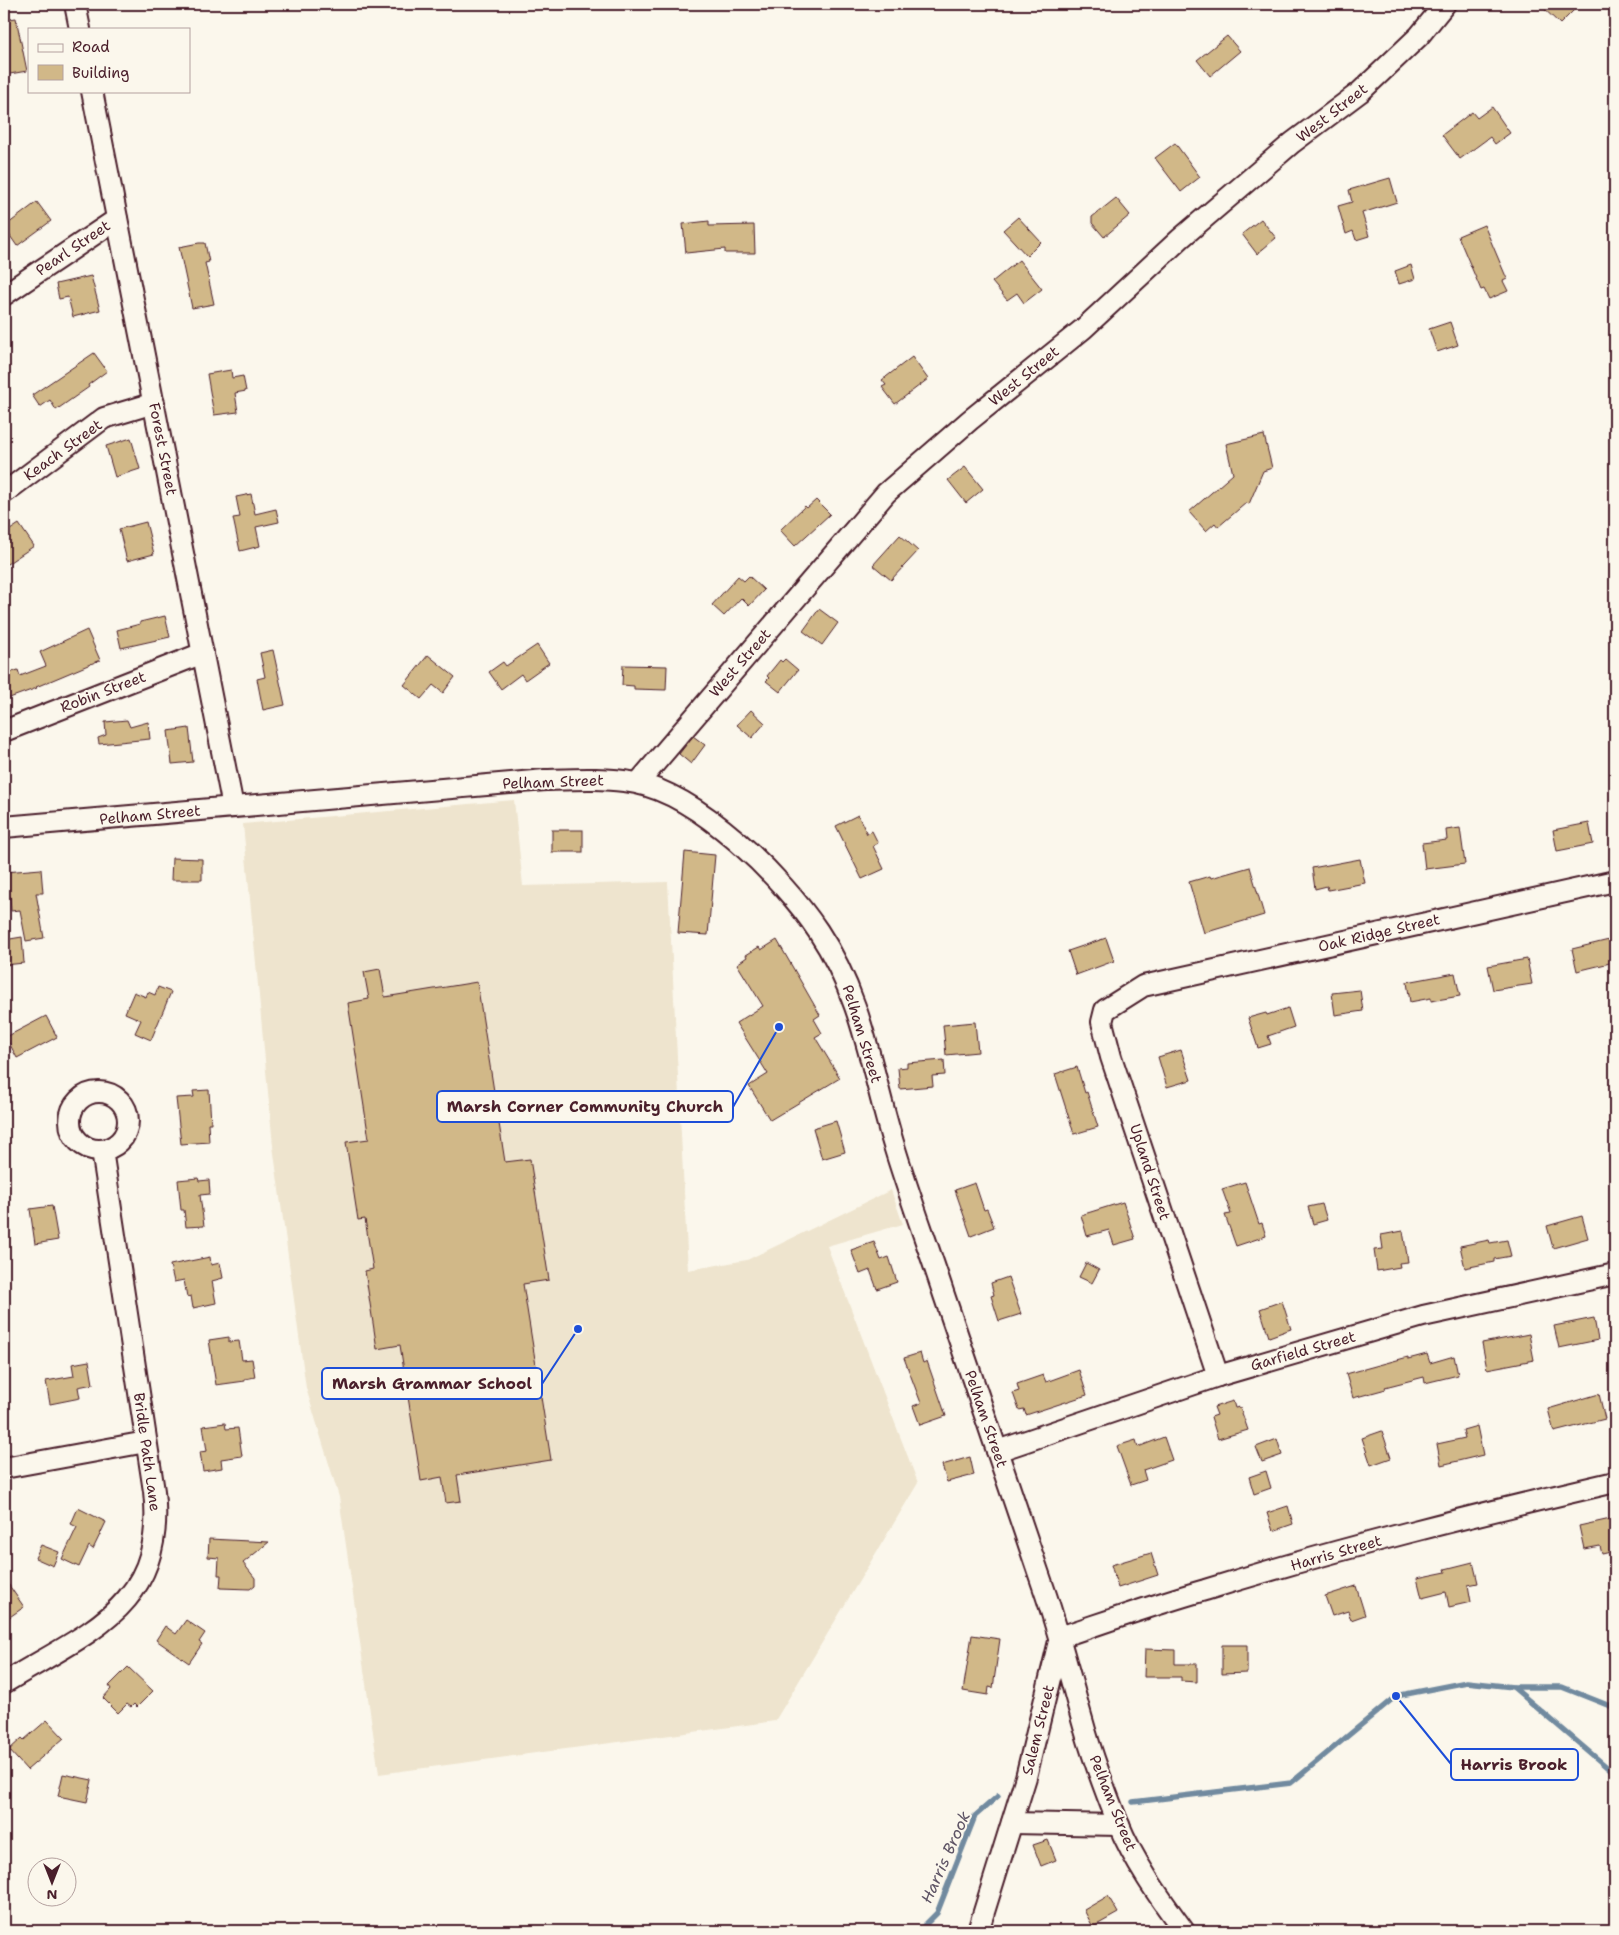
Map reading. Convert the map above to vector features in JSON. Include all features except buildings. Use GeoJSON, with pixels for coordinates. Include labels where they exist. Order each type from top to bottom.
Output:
{"type":"FeatureCollection","features":[{"type":"Feature","properties":{"kind":"street"},"geometry":{"type":"LineString","coordinates":[[75,4],[80,28]]}},
{"type":"Feature","properties":{"kind":"street","name":"West Street"},"geometry":{"type":"LineString","coordinates":[[638,783],[886,493],[970,420],[1083,328],[1180,238],[1292,144],[1360,92],[1419,36],[1445,4]]}},
{"type":"Feature","properties":{"kind":"street","name":"Forest Street"},"geometry":{"type":"LineString","coordinates":[[92,92],[233,807]]}},
{"type":"Feature","properties":{"kind":"street","name":"Pearl Street"},"geometry":{"type":"LineString","coordinates":[[4,295],[117,219]]}},
{"type":"Feature","properties":{"kind":"street","name":"Keach Street"},"geometry":{"type":"LineString","coordinates":[[4,493],[104,418],[154,403]]}},
{"type":"Feature","properties":{"kind":"street","name":"Robin Street"},"geometry":{"type":"LineString","coordinates":[[4,732],[203,653]]}},
{"type":"Feature","properties":{"kind":"street","name":"Pelham Street"},"geometry":{"type":"LineString","coordinates":[[4,827],[545,780],[608,779],[638,783],[669,794],[724,830],[777,879],[799,904],[838,964],[856,1008],[894,1147],[1060,1637],[1086,1734],[1119,1825],[1150,1885],[1184,1931]]}},
{"type":"Feature","properties":{"kind":"street","name":"Oak Ridge Street"},"geometry":{"type":"LineString","coordinates":[[1144,986],[1615,881]]}},
{"type":"Feature","properties":{"kind":"street","name":"Upland Street"},"geometry":{"type":"LineString","coordinates":[[1144,986],[1105,1010],[1102,1022],[1111,1057],[1218,1376]]}},
{"type":"Feature","properties":{"kind":"street","name":"Bridle Path Lane"},"geometry":{"type":"LineString","coordinates":[[4,1683],[112,1616],[129,1597],[143,1575],[154,1542],[156,1515],[153,1480],[102,1150]]}},
{"type":"Feature","properties":{"kind":"street","name":"Garfield Street"},"geometry":{"type":"LineString","coordinates":[[997,1451],[1218,1376],[1423,1316],[1615,1274]]}},
{"type":"Feature","properties":{"kind":"street"},"geometry":{"type":"LineString","coordinates":[[4,1468],[146,1442]]}},
{"type":"Feature","properties":{"kind":"street","name":"Harris Street"},"geometry":{"type":"LineString","coordinates":[[1060,1637],[1205,1590],[1316,1558],[1459,1519],[1615,1482]]}},
{"type":"Feature","properties":{"kind":"street","name":"Salem Street"},"geometry":{"type":"LineString","coordinates":[[978,1931],[1026,1777],[1060,1637]]}},
{"type":"Feature","properties":{"kind":"street"},"geometry":{"type":"LineString","coordinates":[[1012,1822],[1119,1825]]}},
{"type":"Feature","properties":{"kind":"shaded area"},"geometry":{"type":"Polygon","coordinates":[[[514,800],[523,886],[668,882],[688,1270],[747,1260],[891,1190],[903,1224],[827,1246],[918,1483],[775,1721],[379,1774],[339,1497],[306,1388],[273,1146],[243,824],[514,800]]]}},
{"type":"Feature","properties":{"kind":"waterway","name":"Harris Brook"},"geometry":{"type":"LineString","coordinates":[[1133,1802],[1291,1783],[1396,1696],[1467,1682],[1513,1687],[1615,1774]]}},
{"type":"Feature","properties":{"kind":"waterway"},"geometry":{"type":"LineString","coordinates":[[1514,1687],[1562,1687],[1615,1708]]}},
{"type":"Feature","properties":{"kind":"waterway","name":"Harris Brook"},"geometry":{"type":"LineString","coordinates":[[919,1931],[937,1913],[975,1816],[998,1796]]}},
{"type":"Feature","properties":{"kind":"place","name":"Marsh Corner Community Church"},"geometry":{"type":"Point","coordinates":[779,1027]}},
{"type":"Feature","properties":{"kind":"place","name":"Marsh Grammar School"},"geometry":{"type":"Point","coordinates":[578,1329]}},
{"type":"Feature","properties":{"kind":"place","name":"Harris Brook"},"geometry":{"type":"Point","coordinates":[1396,1696]}}]}
